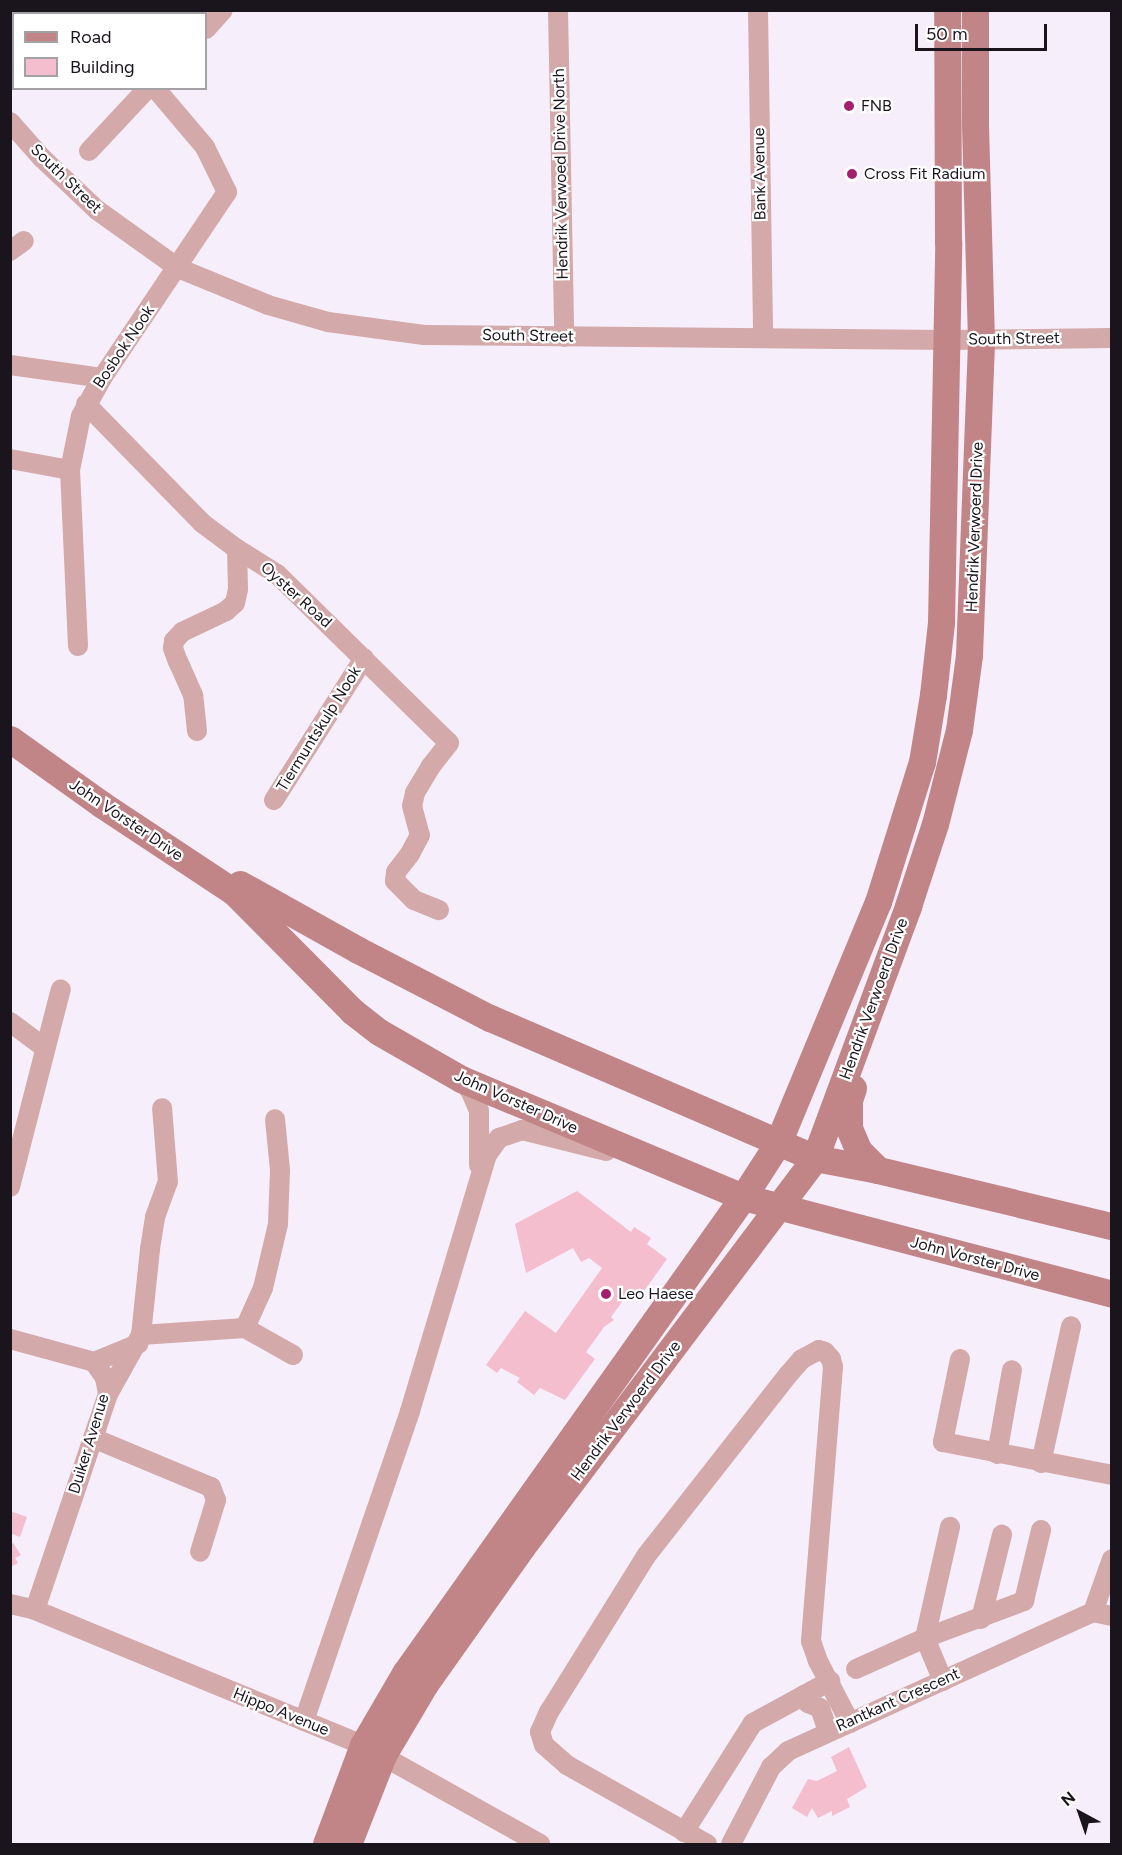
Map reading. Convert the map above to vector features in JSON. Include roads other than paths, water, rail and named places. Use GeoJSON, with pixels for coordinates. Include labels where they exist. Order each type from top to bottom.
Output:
{"type":"FeatureCollection","features":[{"type":"Feature","properties":{"kind":"main road","name":"Hendrik Verwoerd Drive"},"geometry":{"type":"LineString","coordinates":[[326,1845],[373,1750],[411,1663],[743,1197],[778,1143],[878,902],[922,762],[933,695],[941,623],[947,340],[948,10]]}},
{"type":"Feature","properties":{"kind":"main road","name":"Hendrik Verwoerd Drive"},"geometry":{"type":"LineString","coordinates":[[348,1845],[373,1750],[425,1684],[522,1547],[815,1158],[898,935],[935,824],[959,730],[969,655],[981,340],[975,121],[975,10]]}},
{"type":"Feature","properties":{"kind":"main road","name":"John Vorster Drive"},"geometry":{"type":"LineString","coordinates":[[10,729],[106,797],[242,885],[358,950],[490,1018],[815,1158],[878,1170],[1112,1226]]}},
{"type":"Feature","properties":{"kind":"main road","name":"John Vorster Drive"},"geometry":{"type":"LineString","coordinates":[[10,739],[101,804],[234,892],[352,1011],[379,1032],[461,1079],[743,1197],[1112,1294]]}},
{"type":"Feature","properties":{"kind":"main road"},"geometry":{"type":"LineString","coordinates":[[878,1170],[859,1151],[849,1128],[849,1100],[898,935]]}},
{"type":"Feature","properties":{"kind":"street"},"geometry":{"type":"LineString","coordinates":[[207,28],[224,10]]}},
{"type":"Feature","properties":{"kind":"street","name":"Hendrik Verwoed Drive North"},"geometry":{"type":"LineString","coordinates":[[558,10],[564,337]]}},
{"type":"Feature","properties":{"kind":"street","name":"Bank Avenue"},"geometry":{"type":"LineString","coordinates":[[758,10],[763,337]]}},
{"type":"Feature","properties":{"kind":"street"},"geometry":{"type":"LineString","coordinates":[[90,151],[146,90]]}},
{"type":"Feature","properties":{"kind":"street","name":"Bosbok Nook"},"geometry":{"type":"LineString","coordinates":[[78,646],[70,470],[77,430],[86,404],[102,378],[227,192],[206,147],[157,90]]}},
{"type":"Feature","properties":{"kind":"street","name":"South Street"},"geometry":{"type":"LineString","coordinates":[[10,122],[42,158],[97,210],[178,268],[268,305],[328,322],[424,335],[947,340],[1112,338]]}},
{"type":"Feature","properties":{"kind":"street"},"geometry":{"type":"LineString","coordinates":[[10,365],[102,378]]}},
{"type":"Feature","properties":{"kind":"street","name":"Oyster Road"},"geometry":{"type":"LineString","coordinates":[[86,404],[202,523],[237,549],[277,574],[449,743],[431,765],[415,794],[412,806],[420,835],[410,854],[396,872],[395,881],[414,900],[439,910]]}},
{"type":"Feature","properties":{"kind":"street"},"geometry":{"type":"LineString","coordinates":[[10,459],[70,470]]}},
{"type":"Feature","properties":{"kind":"street"},"geometry":{"type":"LineString","coordinates":[[197,731],[193,695],[173,648],[174,641],[182,632],[226,611],[235,603],[238,589],[237,549]]}},
{"type":"Feature","properties":{"kind":"street","name":"Tiermuntskulp Nook"},"geometry":{"type":"LineString","coordinates":[[274,800],[364,658]]}},
{"type":"Feature","properties":{"kind":"street"},"geometry":{"type":"LineString","coordinates":[[10,1187],[61,989]]}},
{"type":"Feature","properties":{"kind":"street"},"geometry":{"type":"LineString","coordinates":[[10,1022],[45,1048]]}},
{"type":"Feature","properties":{"kind":"street"},"geometry":{"type":"LineString","coordinates":[[461,1079],[471,1092],[479,1111],[478,1177]]}},
{"type":"Feature","properties":{"kind":"street"},"geometry":{"type":"LineString","coordinates":[[108,1394],[140,1340],[145,1282],[155,1216],[168,1182],[162,1108]]}},
{"type":"Feature","properties":{"kind":"street"},"geometry":{"type":"LineString","coordinates":[[245,1328],[263,1288],[278,1224],[280,1170],[275,1119]]}},
{"type":"Feature","properties":{"kind":"street"},"geometry":{"type":"LineString","coordinates":[[304,1721],[410,1411],[478,1177],[487,1155],[500,1138],[522,1130],[675,1169]]}},
{"type":"Feature","properties":{"kind":"street"},"geometry":{"type":"LineString","coordinates":[[1041,1463],[1071,1326]]}},
{"type":"Feature","properties":{"kind":"street"},"geometry":{"type":"LineString","coordinates":[[10,1339],[94,1362],[140,1340],[245,1328],[293,1355]]}},
{"type":"Feature","properties":{"kind":"street"},"geometry":{"type":"LineString","coordinates":[[707,1845],[567,1765],[544,1745],[540,1732],[549,1712],[642,1561],[788,1375],[802,1359],[819,1350],[829,1357],[833,1367],[811,1641],[818,1661],[850,1723]]}},
{"type":"Feature","properties":{"kind":"street"},"geometry":{"type":"LineString","coordinates":[[960,1359],[943,1442],[1041,1463],[1112,1475]]}},
{"type":"Feature","properties":{"kind":"street","name":"Duiker Avenue"},"geometry":{"type":"LineString","coordinates":[[35,1610],[108,1394],[105,1378],[94,1362]]}},
{"type":"Feature","properties":{"kind":"street"},"geometry":{"type":"LineString","coordinates":[[997,1454],[1012,1370]]}},
{"type":"Feature","properties":{"kind":"street"},"geometry":{"type":"LineString","coordinates":[[93,1438],[211,1487],[216,1500],[200,1552]]}},
{"type":"Feature","properties":{"kind":"street"},"geometry":{"type":"LineString","coordinates":[[943,1680],[925,1638],[950,1527]]}},
{"type":"Feature","properties":{"kind":"street"},"geometry":{"type":"LineString","coordinates":[[856,1669],[925,1638],[981,1619],[1024,1601],[1041,1530]]}},
{"type":"Feature","properties":{"kind":"street"},"geometry":{"type":"LineString","coordinates":[[981,1619],[1002,1535]]}},
{"type":"Feature","properties":{"kind":"street"},"geometry":{"type":"LineString","coordinates":[[1102,1614],[1112,1559]]}},
{"type":"Feature","properties":{"kind":"street","name":"Hippo Avenue"},"geometry":{"type":"LineString","coordinates":[[10,1604],[35,1610],[373,1750],[540,1845]]}},
{"type":"Feature","properties":{"kind":"street","name":"Rantkant Crescent"},"geometry":{"type":"LineString","coordinates":[[731,1845],[771,1767],[788,1751],[943,1680],[1102,1614]]}},
{"type":"Feature","properties":{"kind":"street"},"geometry":{"type":"LineString","coordinates":[[684,1832],[753,1723],[830,1681]]}},
{"type":"Feature","properties":{"kind":"street"},"geometry":{"type":"LineString","coordinates":[[804,1695],[809,1704],[820,1708],[828,1731]]}},
{"type":"Feature","properties":{"kind":"place","name":"FNB"},"geometry":{"type":"Point","coordinates":[849,106]}},
{"type":"Feature","properties":{"kind":"place","name":"Cross Fit Radium"},"geometry":{"type":"Point","coordinates":[852,174]}},
{"type":"Feature","properties":{"kind":"place","name":"Leo Haese"},"geometry":{"type":"Point","coordinates":[606,1294]}}]}
